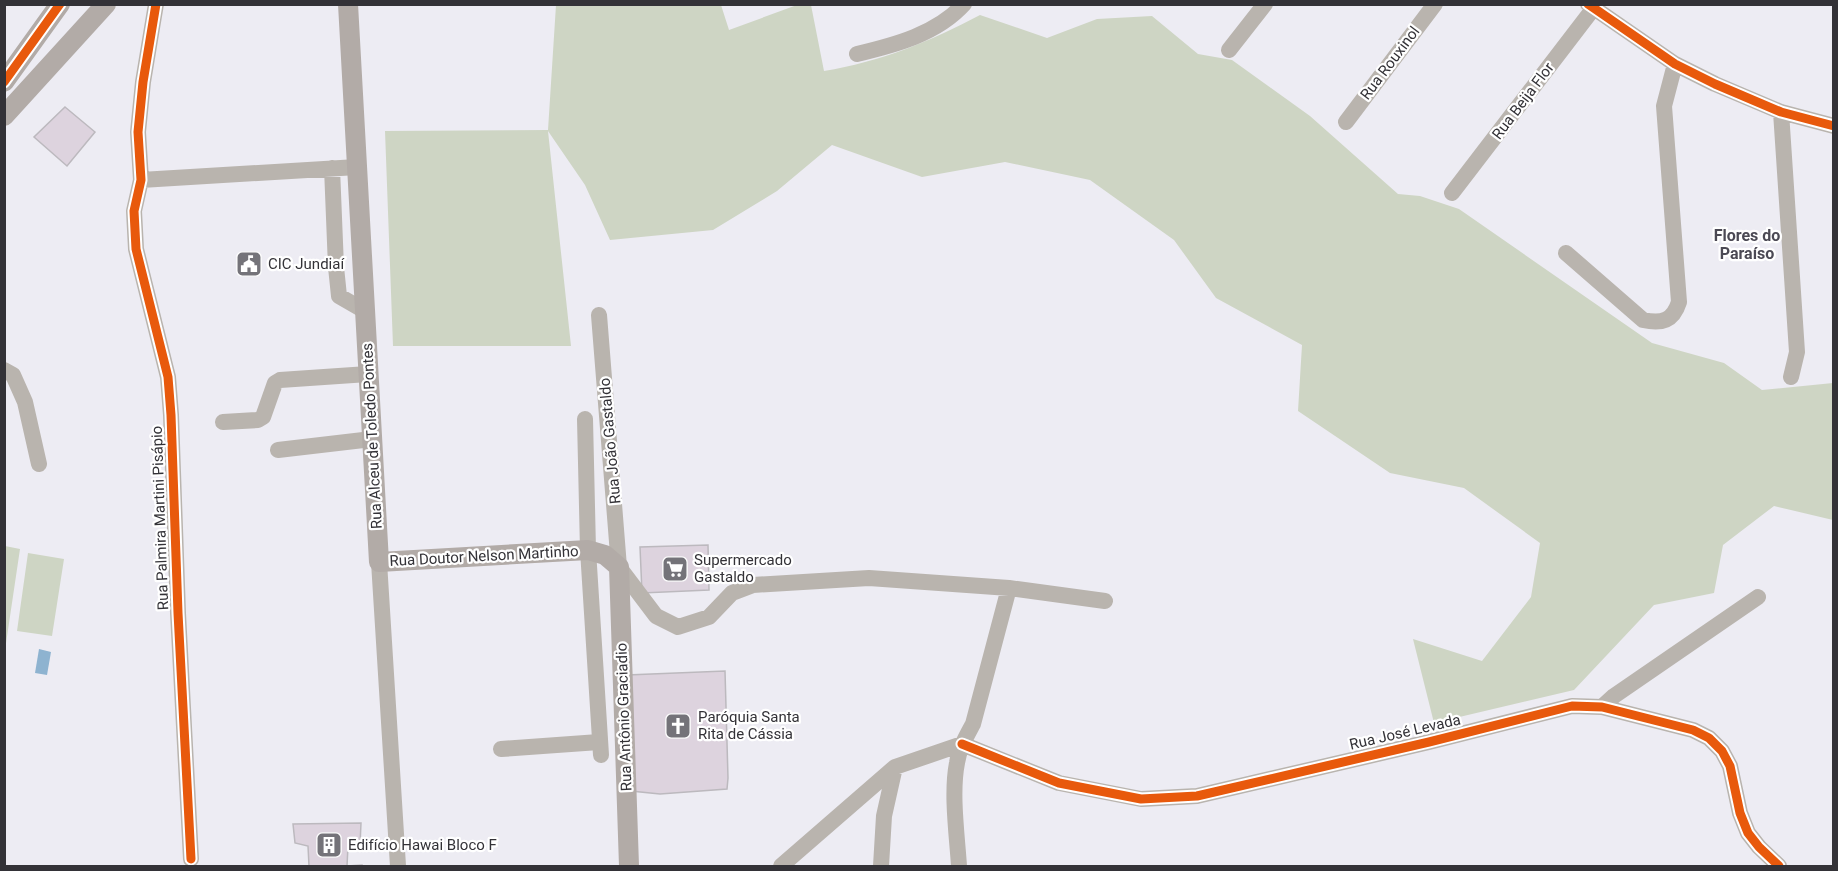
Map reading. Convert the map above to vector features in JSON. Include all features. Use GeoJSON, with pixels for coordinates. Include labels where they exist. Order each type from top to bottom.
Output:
{"type":"FeatureCollection","features":[{"type":"Feature","properties":{"kind":"main road"},"geometry":{"type":"LineString","coordinates":[[4,82],[60,4]]}},
{"type":"Feature","properties":{"kind":"main road"},"geometry":{"type":"LineString","coordinates":[[4,116],[106,4]]}},
{"type":"Feature","properties":{"kind":"main road","name":"Rua Alceu de Toledo Pontes"},"geometry":{"type":"LineString","coordinates":[[348,4],[379,562]]}},
{"type":"Feature","properties":{"kind":"main road","name":"Rua Doutor Nelson Martinho"},"geometry":{"type":"LineString","coordinates":[[379,562],[588,550],[605,555],[619,567]]}},
{"type":"Feature","properties":{"kind":"main road","name":"Rua Antônio Graciadio"},"geometry":{"type":"LineString","coordinates":[[619,567],[629,867]]}},
{"type":"Feature","properties":{"kind":"street","name":"Rua Palmira Martini Pisápio"},"geometry":{"type":"LineString","coordinates":[[156,4],[143,82],[138,132],[141,180],[134,211],[136,249],[168,376],[191,859]]}},
{"type":"Feature","properties":{"kind":"street"},"geometry":{"type":"LineString","coordinates":[[857,54],[899,44],[934,28],[964,4]]}},
{"type":"Feature","properties":{"kind":"street"},"geometry":{"type":"LineString","coordinates":[[1229,50],[1265,4]]}},
{"type":"Feature","properties":{"kind":"street","name":"Rua Rouxinol"},"geometry":{"type":"LineString","coordinates":[[1346,122],[1435,4]]}},
{"type":"Feature","properties":{"kind":"street"},"geometry":{"type":"LineString","coordinates":[[1590,7],[1675,64],[1714,84],[1781,112],[1833,126]]}},
{"type":"Feature","properties":{"kind":"street","name":"Rua Beija Flor"},"geometry":{"type":"LineString","coordinates":[[1452,193],[1590,7]]}},
{"type":"Feature","properties":{"kind":"street"},"geometry":{"type":"LineString","coordinates":[[1566,253],[1643,320],[1656,322],[1667,320],[1676,313],[1679,302],[1664,106],[1675,64]]}},
{"type":"Feature","properties":{"kind":"street"},"geometry":{"type":"LineString","coordinates":[[1781,112],[1797,352],[1791,377]]}},
{"type":"Feature","properties":{"kind":"street"},"geometry":{"type":"LineString","coordinates":[[141,180],[357,167]]}},
{"type":"Feature","properties":{"kind":"street"},"geometry":{"type":"LineString","coordinates":[[332,168],[339,296],[365,311]]}},
{"type":"Feature","properties":{"kind":"street","name":"Rua João Gastaldo"},"geometry":{"type":"LineString","coordinates":[[599,315],[619,567]]}},
{"type":"Feature","properties":{"kind":"street"},"geometry":{"type":"LineString","coordinates":[[4,370],[14,375],[25,402],[39,464]]}},
{"type":"Feature","properties":{"kind":"street"},"geometry":{"type":"LineString","coordinates":[[223,422],[258,420],[263,417],[275,383],[280,380],[369,374]]}},
{"type":"Feature","properties":{"kind":"street"},"geometry":{"type":"LineString","coordinates":[[501,749],[600,748],[588,550],[585,419]]}},
{"type":"Feature","properties":{"kind":"street"},"geometry":{"type":"LineString","coordinates":[[278,450],[372,439]]}},
{"type":"Feature","properties":{"kind":"street","name":"Rua Alceu de Toledo Pontes"},"geometry":{"type":"LineString","coordinates":[[379,562],[398,867]]}},
{"type":"Feature","properties":{"kind":"street"},"geometry":{"type":"LineString","coordinates":[[619,567],[656,616],[678,627],[709,616],[732,593],[753,585],[869,578],[1009,588],[1105,601]]}},
{"type":"Feature","properties":{"kind":"street"},"geometry":{"type":"LineString","coordinates":[[959,867],[955,802],[956,764],[962,744],[973,724],[1009,588]]}},
{"type":"Feature","properties":{"kind":"street"},"geometry":{"type":"LineString","coordinates":[[1602,707],[1614,696],[1758,597]]}},
{"type":"Feature","properties":{"kind":"street","name":"Rua José Levada"},"geometry":{"type":"LineString","coordinates":[[962,744],[1059,783],[1141,799],[1197,796],[1572,706],[1602,707],[1693,730],[1709,738],[1722,751],[1730,766],[1740,813],[1748,833],[1779,867]]}},
{"type":"Feature","properties":{"kind":"street"},"geometry":{"type":"LineString","coordinates":[[781,867],[895,767],[962,744]]}},
{"type":"Feature","properties":{"kind":"street"},"geometry":{"type":"LineString","coordinates":[[881,867],[884,816],[895,767]]}},
{"type":"Feature","properties":{"kind":"green space"},"geometry":{"type":"Polygon","coordinates":[[[556,5],[721,5],[729,30],[797,5],[811,5],[824,71],[865,62],[905,49],[980,15],[1047,38],[1097,19],[1152,16],[1198,54],[1232,60],[1310,116],[1398,194],[1420,196],[1459,209],[1652,343],[1724,363],[1762,390],[1833,383],[1833,520],[1774,506],[1723,545],[1714,593],[1654,605],[1574,690],[1434,723],[1413,639],[1482,661],[1531,597],[1540,543],[1464,488],[1390,473],[1298,411],[1302,345],[1216,298],[1174,240],[1090,180],[1005,162],[922,177],[832,145],[777,191],[713,230],[610,240],[585,185],[548,131],[571,346],[393,346],[385,131],[548,130],[556,5]]]}},
{"type":"Feature","properties":{"kind":"green space"},"geometry":{"type":"Polygon","coordinates":[[[4,546],[20,549],[5,650],[4,546]]]}},
{"type":"Feature","properties":{"kind":"green space"},"geometry":{"type":"Polygon","coordinates":[[[28,553],[64,559],[52,636],[17,631],[28,553]]]}},
{"type":"Feature","properties":{"kind":"water"},"geometry":{"type":"Polygon","coordinates":[[[39,649],[51,652],[47,675],[35,673],[39,649]]]}},
{"type":"Feature","properties":{"kind":"building"},"geometry":{"type":"Polygon","coordinates":[[[65,107],[95,132],[67,166],[34,137],[65,107]]]}},
{"type":"Feature","properties":{"kind":"building","name":"Supermercado Gastaldo"},"geometry":{"type":"Polygon","coordinates":[[[708,545],[709,590],[642,593],[640,547],[708,545]]]}},
{"type":"Feature","properties":{"kind":"building","name":"Paróquia Santa Rita de Cássia"},"geometry":{"type":"Polygon","coordinates":[[[725,671],[727,789],[660,794],[631,791],[627,675],[725,671]]]}},
{"type":"Feature","properties":{"kind":"building","name":"Edifício Hawai Bloco F"},"geometry":{"type":"Polygon","coordinates":[[[361,823],[360,845],[348,846],[347,866],[309,866],[308,846],[295,843],[293,824],[361,823]]]}},
{"type":"Feature","properties":{"kind":"cycle path"},"geometry":{"type":"LineString","coordinates":[[4,82],[60,4]]}},
{"type":"Feature","properties":{"kind":"cycle path"},"geometry":{"type":"LineString","coordinates":[[156,4],[143,82],[138,132],[141,180],[134,211],[136,249],[168,377],[191,859]]}},
{"type":"Feature","properties":{"kind":"cycle path"},"geometry":{"type":"LineString","coordinates":[[1588,4],[1675,64],[1715,84],[1781,112],[1834,126]]}},
{"type":"Feature","properties":{"kind":"cycle path"},"geometry":{"type":"LineString","coordinates":[[962,744],[1059,783],[1141,799],[1197,796],[1572,706],[1602,707],[1693,730],[1709,738],[1722,751],[1730,766],[1740,813],[1748,833],[1779,866]]}},
{"type":"Feature","properties":{"kind":"place","name":"CIC Jundiaí"},"geometry":{"type":"Point","coordinates":[249,264]}},
{"type":"Feature","properties":{"kind":"place","name":"Supermercado Gastaldo"},"geometry":{"type":"Point","coordinates":[675,569]}},
{"type":"Feature","properties":{"kind":"place","name":"Paróquia Santa Rita de Cássia"},"geometry":{"type":"Point","coordinates":[678,726]}},
{"type":"Feature","properties":{"kind":"place","name":"Edifício Hawai Bloco F"},"geometry":{"type":"Point","coordinates":[329,845]}},
{"type":"Feature","properties":{"kind":"district","name":"Flores do Paraíso"},"geometry":{"type":"Point","coordinates":[1747,244]}}]}
